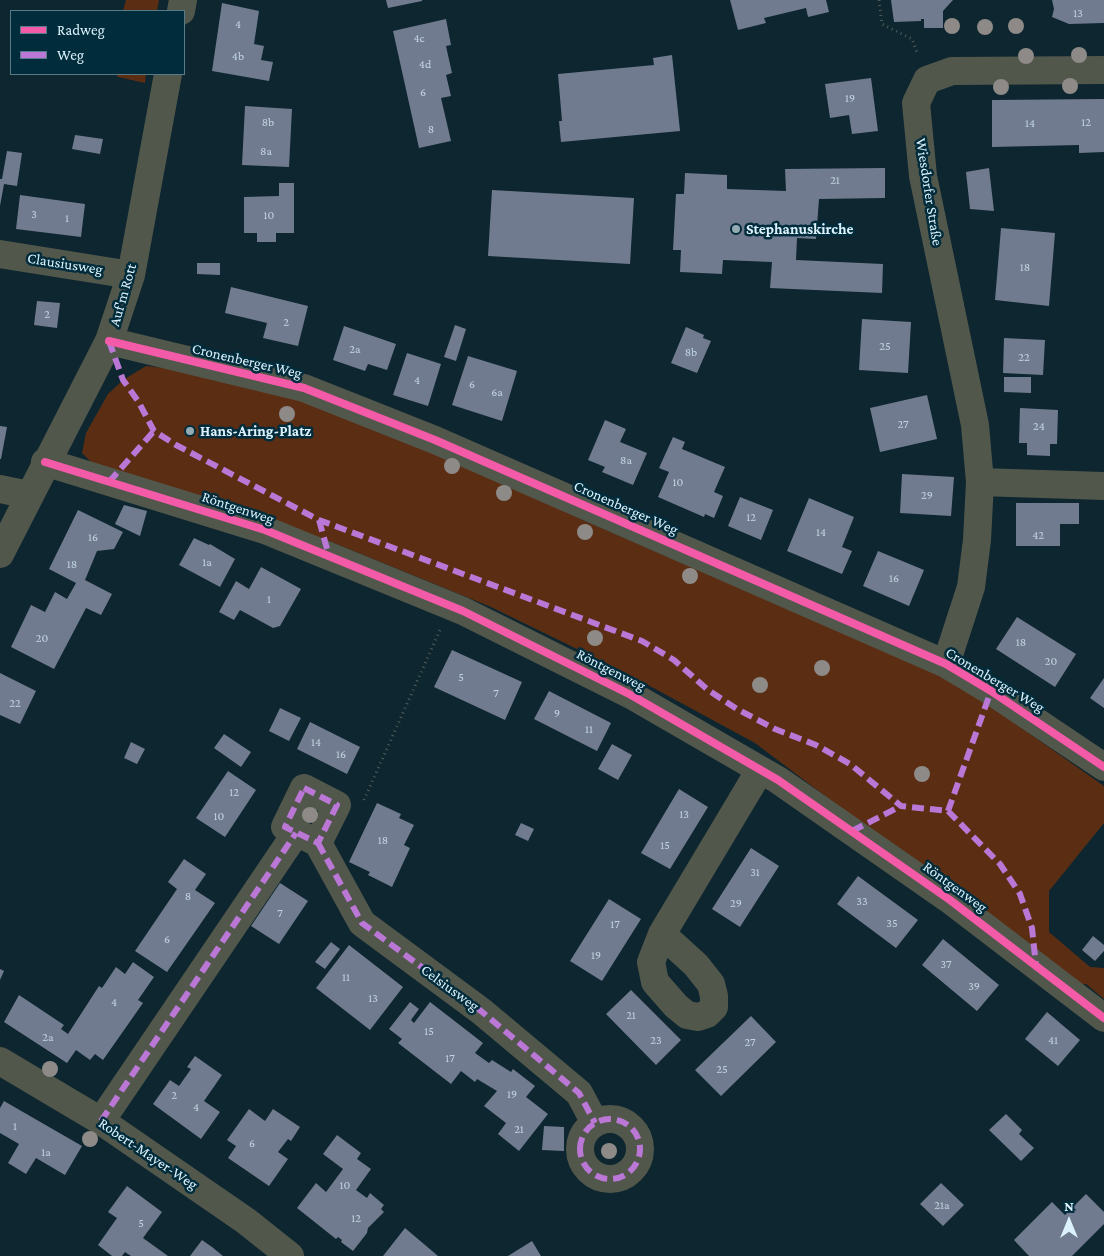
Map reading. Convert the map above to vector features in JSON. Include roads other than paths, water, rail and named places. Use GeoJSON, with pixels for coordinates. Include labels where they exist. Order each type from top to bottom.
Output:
{"type":"FeatureCollection","features":[{"type":"Feature","properties":{"kind":"street","name":"Wiesdorfer Straße"},"geometry":{"type":"LineString","coordinates":[[946,664],[971,587],[977,540],[980,482],[976,425],[923,176],[916,104],[927,80],[952,71],[1104,70]]}},
{"type":"Feature","properties":{"kind":"street","name":"Auf'm Rott"},"geometry":{"type":"LineString","coordinates":[[0,554],[45,462],[109,341],[131,274],[168,75]]}},
{"type":"Feature","properties":{"kind":"street","name":"Clausiusweg"},"geometry":{"type":"LineString","coordinates":[[0,254],[131,274]]}},
{"type":"Feature","properties":{"kind":"street","name":"Cronenberger Weg"},"geometry":{"type":"LineString","coordinates":[[109,341],[304,388],[435,440],[946,664],[991,690],[1104,767]]}},
{"type":"Feature","properties":{"kind":"street","name":"Röntgenweg"},"geometry":{"type":"LineString","coordinates":[[45,462],[265,530],[451,606],[631,695],[760,770],[950,900],[1104,1018]]}},
{"type":"Feature","properties":{"kind":"street"},"geometry":{"type":"LineString","coordinates":[[980,482],[1104,486]]}},
{"type":"Feature","properties":{"kind":"street"},"geometry":{"type":"LineString","coordinates":[[0,489],[29,495]]}},
{"type":"Feature","properties":{"kind":"street"},"geometry":{"type":"LineString","coordinates":[[662,934],[760,770]]}},
{"type":"Feature","properties":{"kind":"street","name":"Celsiusweg"},"geometry":{"type":"LineString","coordinates":[[307,838],[337,805],[304,788],[285,827],[307,838],[362,923],[481,1011],[579,1093],[595,1122]]}},
{"type":"Feature","properties":{"kind":"street"},"geometry":{"type":"LineString","coordinates":[[101,1121],[307,838]]}},
{"type":"Feature","properties":{"kind":"street","name":"Robert-Mayer-Weg"},"geometry":{"type":"LineString","coordinates":[[0,1061],[101,1121],[246,1222],[290,1256]]}},
{"type":"Feature","properties":{"kind":"place","name":"Stephanuskirche"},"geometry":{"type":"Point","coordinates":[736,229]}},
{"type":"Feature","properties":{"kind":"place","name":"Hans-Aring-Platz"},"geometry":{"type":"Point","coordinates":[190,431]}}]}
